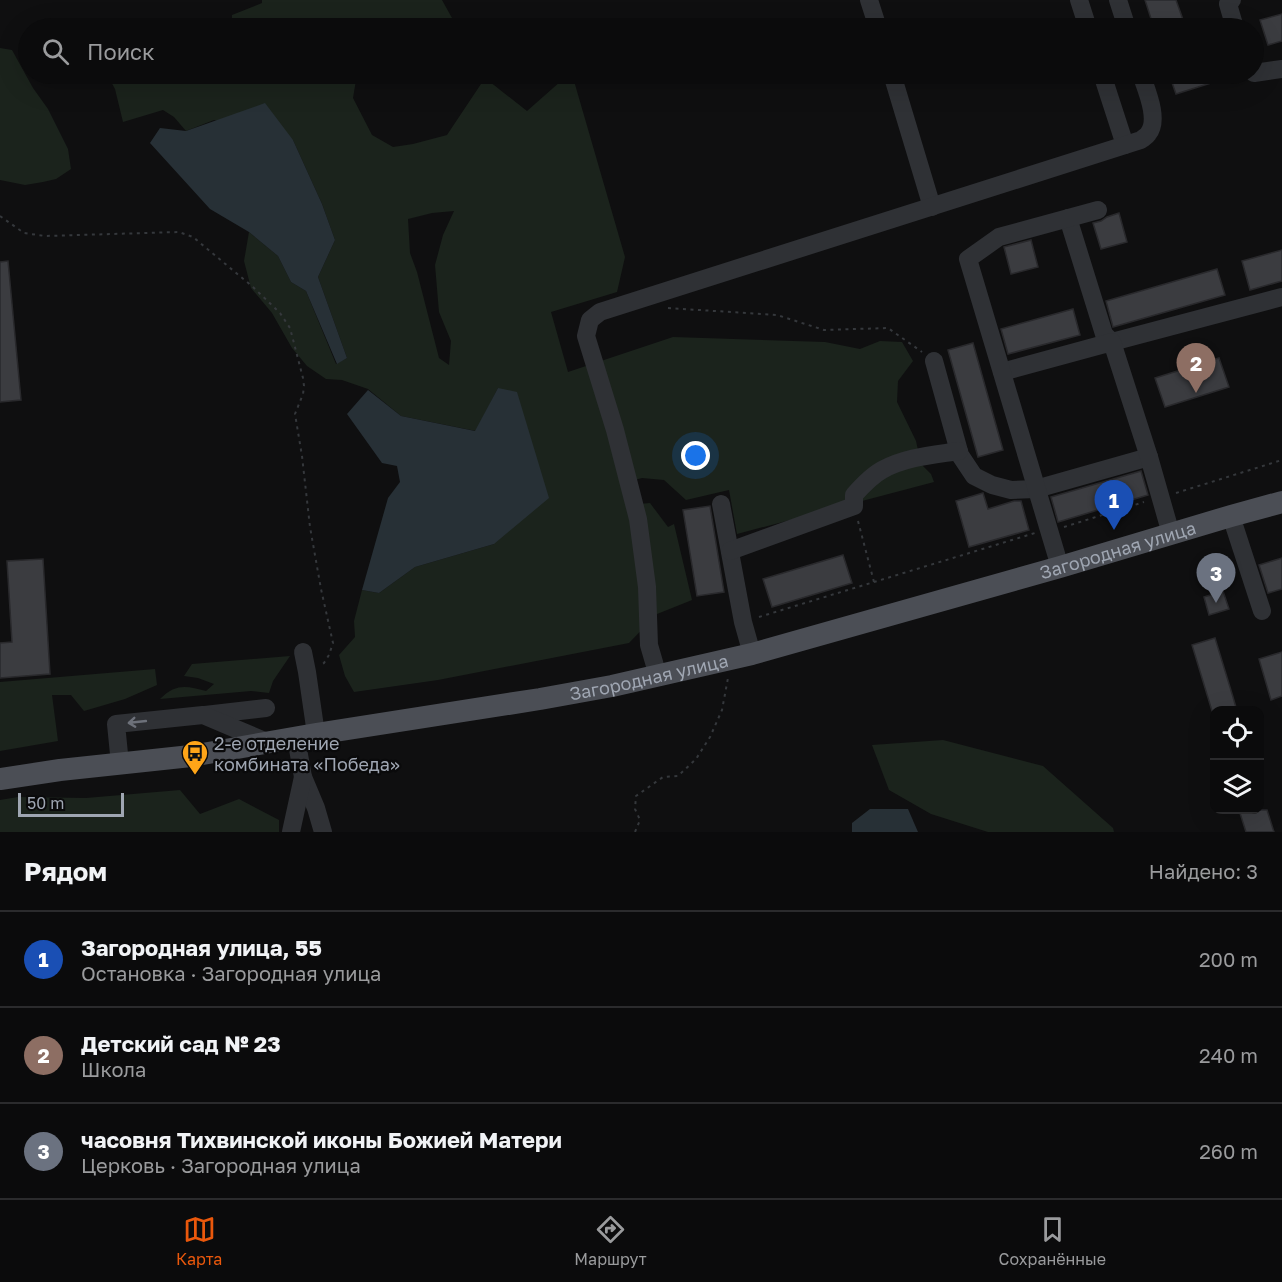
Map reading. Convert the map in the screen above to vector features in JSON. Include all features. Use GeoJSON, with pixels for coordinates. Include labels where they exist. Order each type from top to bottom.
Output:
{"type":"FeatureCollection","features":[{"type":"Feature","properties":{"kind":"main road","name":"Загородная улица"},"geometry":{"type":"LineString","coordinates":[[0,779],[191,756],[540,699],[658,676],[741,657],[1282,502]]}},
{"type":"Feature","properties":{"kind":"street"},"geometry":{"type":"LineString","coordinates":[[869,0],[875,18]]}},
{"type":"Feature","properties":{"kind":"street"},"geometry":{"type":"LineString","coordinates":[[1079,0],[1085,18]]}},
{"type":"Feature","properties":{"kind":"street"},"geometry":{"type":"LineString","coordinates":[[1118,0],[1124,18]]}},
{"type":"Feature","properties":{"kind":"street"},"geometry":{"type":"LineString","coordinates":[[1232,0],[1228,4],[1232,18]]}},
{"type":"Feature","properties":{"kind":"street"},"geometry":{"type":"LineString","coordinates":[[1264,72],[1282,69]]}},
{"type":"Feature","properties":{"kind":"street"},"geometry":{"type":"LineString","coordinates":[[895,84],[932,207]]}},
{"type":"Feature","properties":{"kind":"street"},"geometry":{"type":"LineString","coordinates":[[1105,84],[1125,145]]}},
{"type":"Feature","properties":{"kind":"street"},"geometry":{"type":"LineString","coordinates":[[658,676],[649,645],[647,587],[638,519],[615,430],[586,336],[590,320],[600,312],[1141,140],[1150,133],[1153,123],[1153,108],[1145,84]]}},
{"type":"Feature","properties":{"kind":"street"},"geometry":{"type":"LineString","coordinates":[[1060,567],[968,260],[999,237],[1098,210]]}},
{"type":"Feature","properties":{"kind":"street"},"geometry":{"type":"LineString","coordinates":[[1068,218],[1104,334],[1112,342],[1171,534]]}},
{"type":"Feature","properties":{"kind":"street"},"geometry":{"type":"LineString","coordinates":[[1002,372],[1282,297]]}},
{"type":"Feature","properties":{"kind":"street"},"geometry":{"type":"LineString","coordinates":[[934,361],[960,455],[974,476],[993,485],[1011,490],[1036,489],[1149,457]]}},
{"type":"Feature","properties":{"kind":"street"},"geometry":{"type":"LineString","coordinates":[[730,551],[854,506],[854,495],[865,482],[882,470],[906,461],[959,451]]}},
{"type":"Feature","properties":{"kind":"street"},"geometry":{"type":"LineString","coordinates":[[721,504],[743,622],[741,657]]}},
{"type":"Feature","properties":{"kind":"street"},"geometry":{"type":"LineString","coordinates":[[1231,516],[1262,611]]}},
{"type":"Feature","properties":{"kind":"street"},"geometry":{"type":"LineString","coordinates":[[291,832],[303,777],[306,736],[307,672],[303,652]]}},
{"type":"Feature","properties":{"kind":"street"},"geometry":{"type":"LineString","coordinates":[[120,764],[116,724],[266,708]]}},
{"type":"Feature","properties":{"kind":"street"},"geometry":{"type":"LineString","coordinates":[[203,715],[267,742]]}},
{"type":"Feature","properties":{"kind":"street"},"geometry":{"type":"LineString","coordinates":[[303,777],[323,832]]}},
{"type":"Feature","properties":{"kind":"path"},"geometry":{"type":"LineString","coordinates":[[0,216],[24,232],[45,236],[179,232],[193,237],[218,257],[280,313],[290,328],[303,378],[303,394],[295,414],[310,527],[333,643],[324,663],[307,672]]}},
{"type":"Feature","properties":{"kind":"path"},"geometry":{"type":"LineString","coordinates":[[643,298],[658,308],[777,315],[824,330],[888,328],[934,361]]}},
{"type":"Feature","properties":{"kind":"path"},"geometry":{"type":"LineString","coordinates":[[743,622],[1282,460]]}},
{"type":"Feature","properties":{"kind":"path"},"geometry":{"type":"LineString","coordinates":[[854,506],[874,582]]}},
{"type":"Feature","properties":{"kind":"path"},"geometry":{"type":"LineString","coordinates":[[635,832],[640,820],[635,809],[636,796],[663,777],[678,776],[696,759],[710,737],[722,710],[741,657]]}},
{"type":"Feature","properties":{"kind":"shaded area"},"geometry":{"type":"Polygon","coordinates":[[[262,0],[442,0],[452,18],[232,18],[232,15],[262,3],[262,0]]]}},
{"type":"Feature","properties":{"kind":"shaded area"},"geometry":{"type":"Polygon","coordinates":[[[0,48],[12,50],[18,61],[18,84],[31,84],[48,109],[68,149],[71,169],[56,179],[25,185],[0,180],[0,48]]]}},
{"type":"Feature","properties":{"kind":"shaded area"},"geometry":{"type":"Polygon","coordinates":[[[112,84],[355,84],[353,98],[372,135],[393,147],[447,135],[481,84],[493,84],[527,111],[558,84],[575,84],[625,257],[617,292],[551,312],[568,372],[673,337],[825,342],[860,349],[880,341],[902,342],[913,361],[898,381],[897,402],[916,441],[921,464],[931,474],[934,482],[737,534],[729,490],[686,500],[664,480],[642,478],[624,483],[628,505],[650,503],[668,527],[674,524],[692,600],[657,614],[629,643],[438,680],[354,692],[345,676],[339,655],[355,637],[354,621],[362,590],[379,593],[415,567],[494,544],[498,388],[476,431],[401,416],[368,389],[342,380],[326,379],[307,366],[292,348],[272,313],[251,288],[244,261],[249,232],[278,256],[291,282],[306,291],[336,364],[347,358],[318,277],[335,240],[322,204],[293,140],[214,120],[186,131],[174,117],[163,110],[123,122],[112,84]],[[454,211],[408,219],[410,253],[439,358],[449,365],[451,341],[439,312],[435,265],[443,235],[454,211]]]}},
{"type":"Feature","properties":{"kind":"shaded area"},"geometry":{"type":"Polygon","coordinates":[[[265,103],[293,140],[322,204],[335,240],[318,277],[347,358],[337,364],[306,291],[291,282],[278,256],[249,232],[210,209],[150,143],[160,128],[186,131],[265,103]]]}},
{"type":"Feature","properties":{"kind":"shaded area"},"geometry":{"type":"Polygon","coordinates":[[[498,388],[517,392],[549,498],[494,544],[415,567],[379,593],[362,590],[388,498],[400,482],[397,466],[382,463],[347,414],[368,390],[401,416],[475,431],[498,388]]]}},
{"type":"Feature","properties":{"kind":"shaded area"},"geometry":{"type":"Polygon","coordinates":[[[290,656],[273,681],[269,693],[251,691],[160,699],[177,688],[187,687],[206,691],[214,684],[184,676],[192,664],[290,656]]]}},
{"type":"Feature","properties":{"kind":"shaded area"},"geometry":{"type":"Polygon","coordinates":[[[155,669],[157,685],[125,699],[84,711],[71,695],[52,695],[58,741],[0,751],[0,682],[155,669]]]}},
{"type":"Feature","properties":{"kind":"shaded area"},"geometry":{"type":"Polygon","coordinates":[[[943,740],[1043,766],[1113,828],[1114,832],[988,832],[931,814],[889,790],[872,745],[943,740]]]}},
{"type":"Feature","properties":{"kind":"shaded area"},"geometry":{"type":"Polygon","coordinates":[[[180,790],[200,814],[239,799],[279,820],[279,832],[0,832],[0,800],[18,797],[86,798],[180,790]]]}},
{"type":"Feature","properties":{"kind":"shaded area"},"geometry":{"type":"Polygon","coordinates":[[[870,809],[908,809],[918,832],[852,832],[852,823],[870,809]]]}},
{"type":"Feature","properties":{"kind":"building"},"geometry":{"type":"Polygon","coordinates":[[[1145,0],[1176,0],[1182,18],[1151,18],[1145,0]]]}},
{"type":"Feature","properties":{"kind":"building"},"geometry":{"type":"Polygon","coordinates":[[[1282,14],[1282,41],[1268,45],[1264,32],[1264,19],[1282,14]]]}},
{"type":"Feature","properties":{"kind":"building"},"geometry":{"type":"Polygon","coordinates":[[[1172,84],[1208,84],[1176,94],[1172,84]]]}},
{"type":"Feature","properties":{"kind":"building"},"geometry":{"type":"Polygon","coordinates":[[[1119,213],[1127,242],[1101,249],[1093,223],[1119,213]]]}},
{"type":"Feature","properties":{"kind":"building"},"geometry":{"type":"Polygon","coordinates":[[[1031,240],[1038,267],[1011,274],[1004,247],[1031,240]]]}},
{"type":"Feature","properties":{"kind":"building"},"geometry":{"type":"Polygon","coordinates":[[[1282,250],[1282,281],[1250,290],[1242,261],[1282,250]]]}},
{"type":"Feature","properties":{"kind":"building"},"geometry":{"type":"Polygon","coordinates":[[[8,261],[21,400],[0,402],[0,262],[8,261]]]}},
{"type":"Feature","properties":{"kind":"building"},"geometry":{"type":"Polygon","coordinates":[[[1217,269],[1225,295],[1113,327],[1106,301],[1217,269]]]}},
{"type":"Feature","properties":{"kind":"building"},"geometry":{"type":"Polygon","coordinates":[[[1073,309],[1080,335],[1008,354],[1001,329],[1073,309]]]}},
{"type":"Feature","properties":{"kind":"building"},"geometry":{"type":"Polygon","coordinates":[[[973,343],[1003,450],[978,457],[948,350],[973,343]]]}},
{"type":"Feature","properties":{"kind":"building"},"geometry":{"type":"Polygon","coordinates":[[[1219,358],[1229,387],[1165,407],[1155,378],[1219,358]]]}},
{"type":"Feature","properties":{"kind":"building"},"geometry":{"type":"Polygon","coordinates":[[[1141,471],[1148,495],[1058,522],[1051,497],[1141,471]]]}},
{"type":"Feature","properties":{"kind":"building"},"geometry":{"type":"Polygon","coordinates":[[[983,493],[988,509],[1021,501],[1029,530],[969,547],[956,501],[983,493]]]}},
{"type":"Feature","properties":{"kind":"building"},"geometry":{"type":"Polygon","coordinates":[[[710,506],[724,592],[697,596],[683,510],[710,506]]]}},
{"type":"Feature","properties":{"kind":"building"},"geometry":{"type":"Polygon","coordinates":[[[843,555],[852,583],[772,607],[763,579],[843,555]]]}},
{"type":"Feature","properties":{"kind":"building"},"geometry":{"type":"Polygon","coordinates":[[[1282,558],[1282,589],[1268,593],[1259,565],[1282,558]]]}},
{"type":"Feature","properties":{"kind":"building"},"geometry":{"type":"Polygon","coordinates":[[[43,559],[50,674],[0,678],[0,643],[12,642],[7,561],[43,559]]]}},
{"type":"Feature","properties":{"kind":"building"},"geometry":{"type":"Polygon","coordinates":[[[1223,591],[1229,609],[1209,615],[1204,597],[1223,591]]]}},
{"type":"Feature","properties":{"kind":"building"},"geometry":{"type":"Polygon","coordinates":[[[1215,638],[1235,706],[1210,706],[1192,645],[1215,638]]]}},
{"type":"Feature","properties":{"kind":"building"},"geometry":{"type":"Polygon","coordinates":[[[1282,652],[1282,696],[1271,700],[1259,659],[1282,652]]]}},
{"type":"Feature","properties":{"kind":"building"},"geometry":{"type":"Polygon","coordinates":[[[1264,810],[1267,810],[1274,832],[1246,832],[1240,814],[1264,814],[1264,810]]]}},
{"type":"Feature","properties":{"kind":"place","name":"Детский сад № 23"},"geometry":{"type":"Point","coordinates":[1196,393]}},
{"type":"Feature","properties":{"kind":"place","name":"Загородная улица, 55"},"geometry":{"type":"Point","coordinates":[1114,530]}},
{"type":"Feature","properties":{"kind":"place","name":"часовня Тихвинской иконы Божией Матери"},"geometry":{"type":"Point","coordinates":[1216,603]}},
{"type":"Feature","properties":{"kind":"place","name":"2-е отделение комбината «Победа»"},"geometry":{"type":"Point","coordinates":[195,776]}}]}
